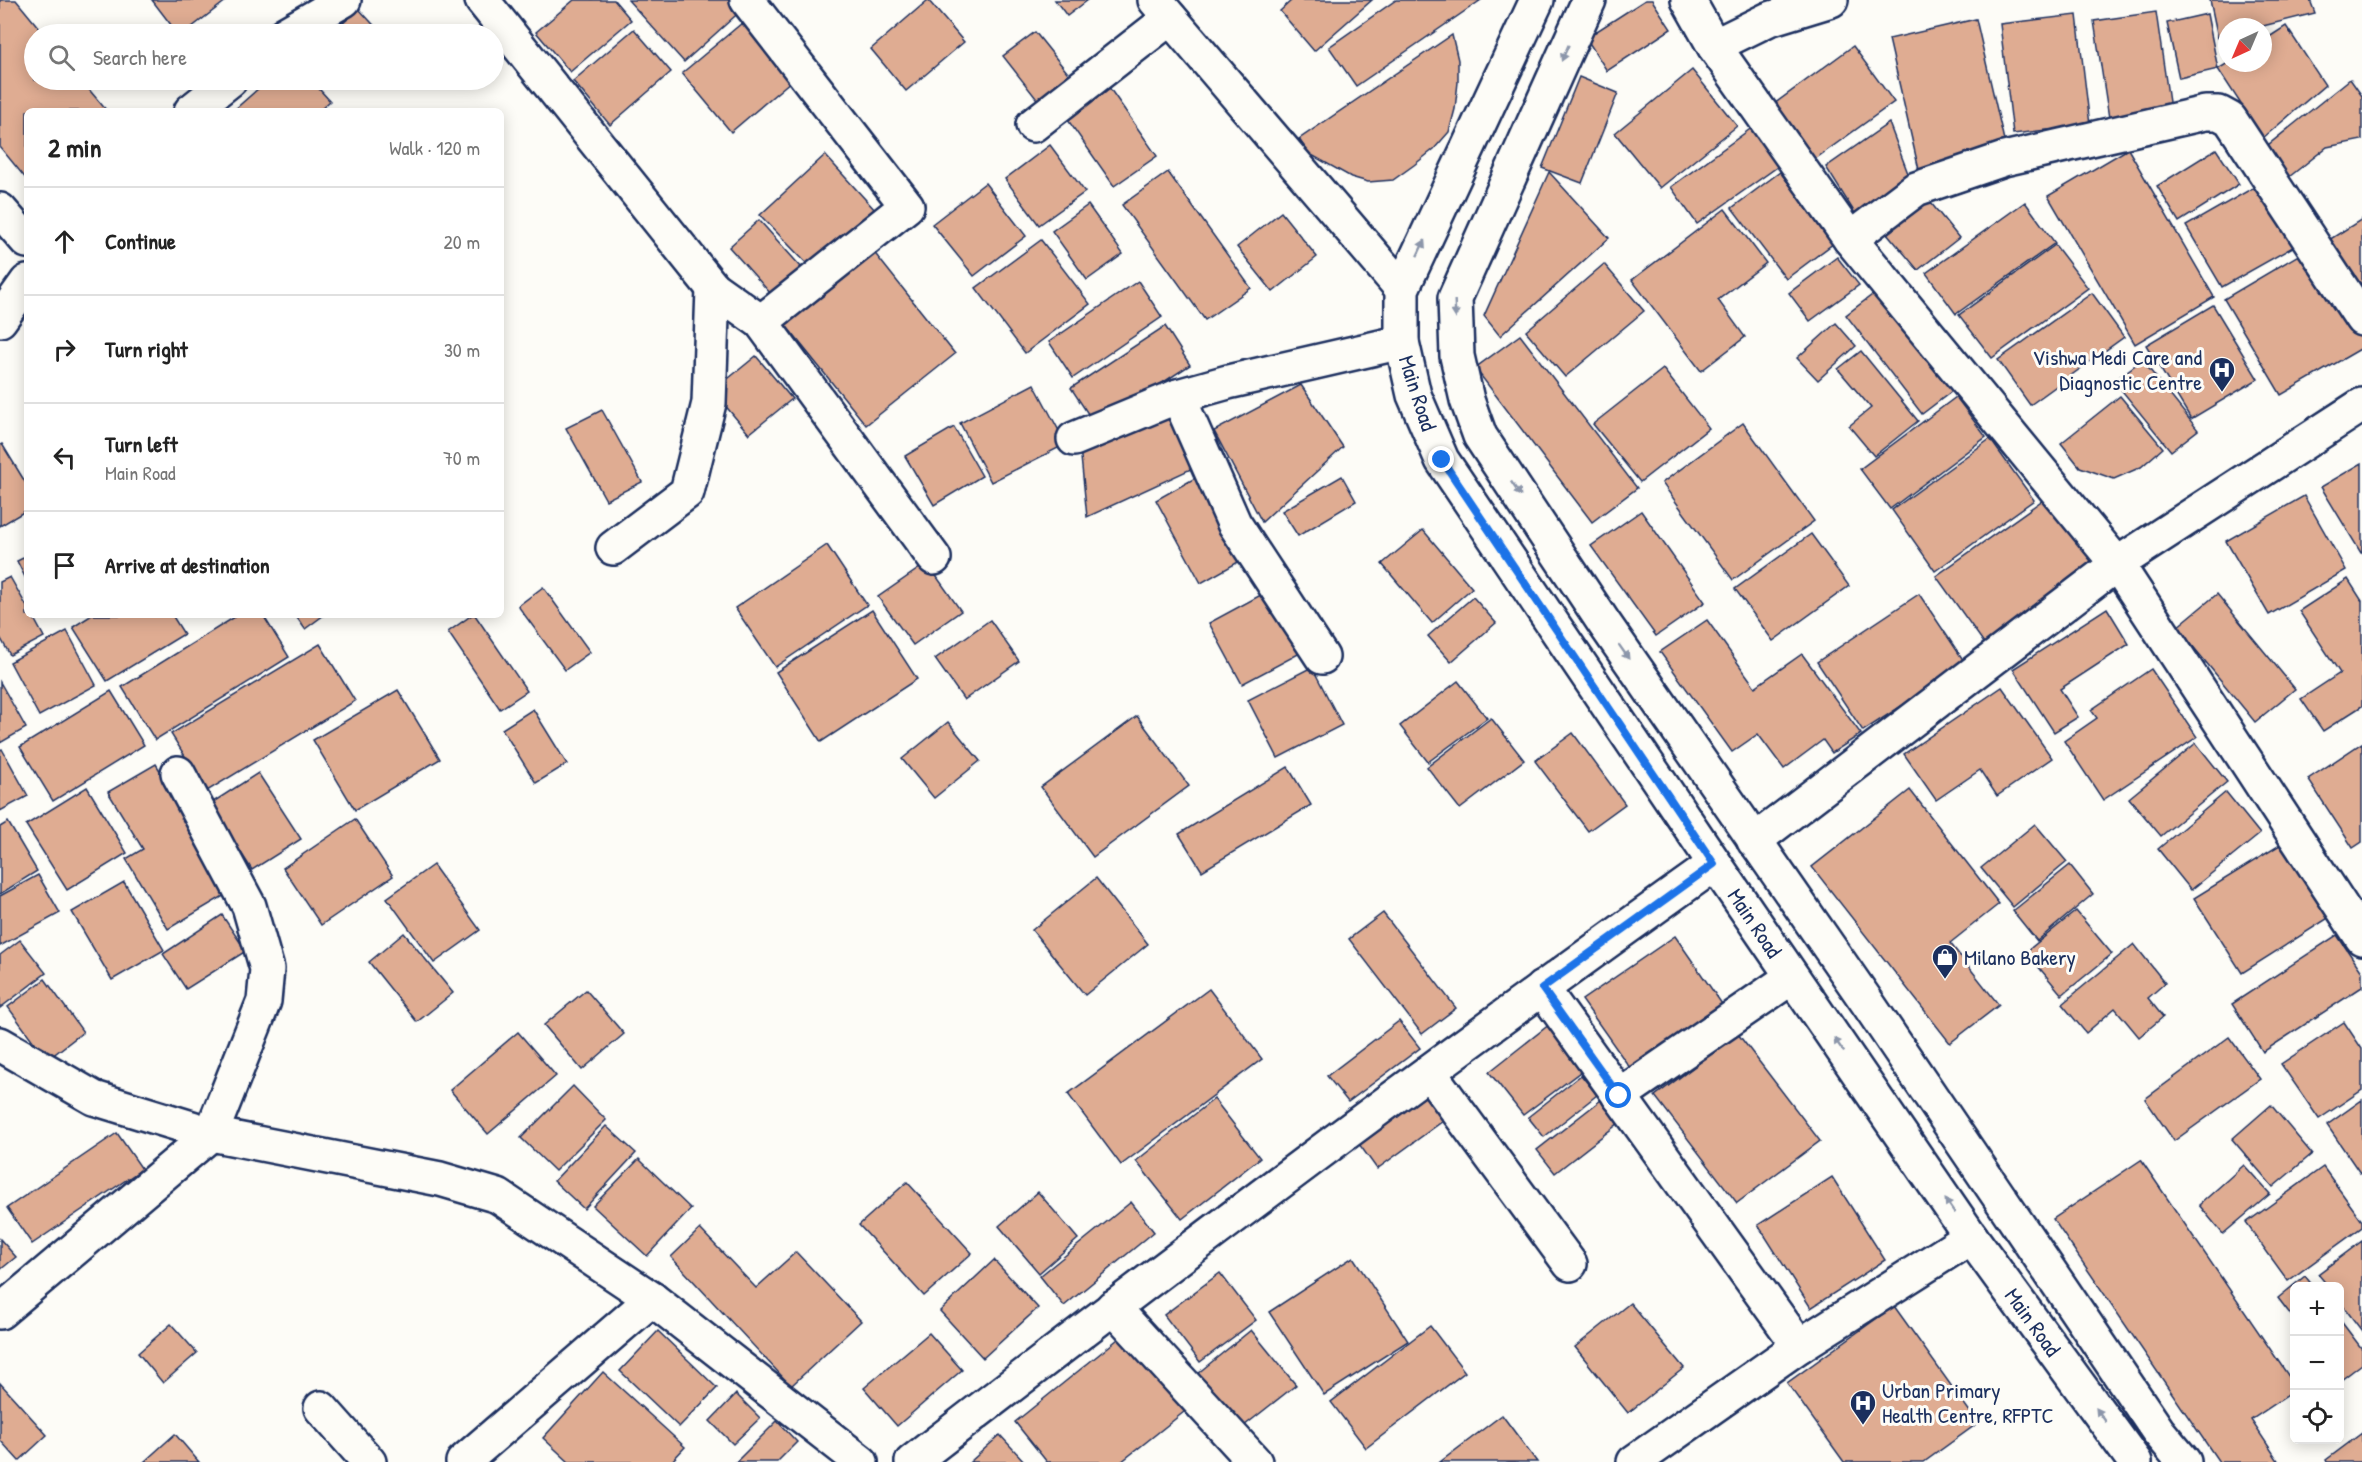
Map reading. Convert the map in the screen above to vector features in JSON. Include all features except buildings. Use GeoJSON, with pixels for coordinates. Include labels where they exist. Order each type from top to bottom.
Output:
{"type":"FeatureCollection","features":[{"type":"Feature","properties":{"kind":"street"},"geometry":{"type":"LineString","coordinates":[[302,24],[344,0]]}},
{"type":"Feature","properties":{"kind":"street"},"geometry":{"type":"LineString","coordinates":[[482,0],[501,24]]}},
{"type":"Feature","properties":{"kind":"street"},"geometry":{"type":"LineString","coordinates":[[747,0],[907,206],[761,322]]}},
{"type":"Feature","properties":{"kind":"street","name":"Main Road"},"geometry":{"type":"LineString","coordinates":[[1537,0],[1402,289],[1402,342],[1414,395],[1442,460],[1714,864],[1971,1237],[2136,1462]]}},
{"type":"Feature","properties":{"kind":"street","name":"Main Road"},"geometry":{"type":"LineString","coordinates":[[1589,0],[1455,298],[1457,356],[1467,400],[1480,436],[1604,623],[1867,1002],[2158,1431],[2184,1462]]}},
{"type":"Feature","properties":{"kind":"street"},"geometry":{"type":"LineString","coordinates":[[1688,0],[1714,46],[1850,239],[2117,564],[2362,938]]}},
{"type":"Feature","properties":{"kind":"street"},"geometry":{"type":"LineString","coordinates":[[1714,46],[1769,19],[1831,0]]}},
{"type":"Feature","properties":{"kind":"street"},"geometry":{"type":"LineString","coordinates":[[1034,125],[1162,9],[1402,289]]}},
{"type":"Feature","properties":{"kind":"street"},"geometry":{"type":"LineString","coordinates":[[504,27],[713,288],[761,322],[934,558]]}},
{"type":"Feature","properties":{"kind":"street"},"geometry":{"type":"LineString","coordinates":[[195,108],[217,90]]}},
{"type":"Feature","properties":{"kind":"street"},"geometry":{"type":"LineString","coordinates":[[1850,239],[1916,189],[2004,159],[2205,113],[2218,113],[2230,119],[2362,319]]}},
{"type":"Feature","properties":{"kind":"street"},"geometry":{"type":"LineString","coordinates":[[0,210],[24,238]]}},
{"type":"Feature","properties":{"kind":"street"},"geometry":{"type":"LineString","coordinates":[[0,320],[24,286]]}},
{"type":"Feature","properties":{"kind":"street"},"geometry":{"type":"LineString","coordinates":[[613,548],[687,492],[709,403],[713,288]]}},
{"type":"Feature","properties":{"kind":"street"},"geometry":{"type":"LineString","coordinates":[[1074,439],[1178,396],[1228,382],[1402,342]]}},
{"type":"Feature","properties":{"kind":"street"},"geometry":{"type":"LineString","coordinates":[[1178,396],[1234,523],[1322,657]]}},
{"type":"Feature","properties":{"kind":"street"},"geometry":{"type":"LineString","coordinates":[[1754,841],[2117,564],[2362,405]]}},
{"type":"Feature","properties":{"kind":"street"},"geometry":{"type":"LineString","coordinates":[[0,1312],[211,1134],[264,1001],[267,969],[249,906],[178,773]]}},
{"type":"Feature","properties":{"kind":"street"},"geometry":{"type":"LineString","coordinates":[[912,1462],[1113,1307],[1542,988],[1714,864]]}},
{"type":"Feature","properties":{"kind":"street"},"geometry":{"type":"LineString","coordinates":[[1619,1096],[1792,977]]}},
{"type":"Feature","properties":{"kind":"street"},"geometry":{"type":"LineString","coordinates":[[1542,988],[1799,1346]]}},
{"type":"Feature","properties":{"kind":"street"},"geometry":{"type":"LineString","coordinates":[[0,1044],[94,1098],[211,1134],[440,1179],[498,1196],[652,1299],[861,1462]]}},
{"type":"Feature","properties":{"kind":"street"},"geometry":{"type":"LineString","coordinates":[[1429,1072],[1570,1264]]}},
{"type":"Feature","properties":{"kind":"street"},"geometry":{"type":"LineString","coordinates":[[1634,1462],[1799,1346],[1971,1237]]}},
{"type":"Feature","properties":{"kind":"street"},"geometry":{"type":"LineString","coordinates":[[463,1462],[652,1299]]}},
{"type":"Feature","properties":{"kind":"street"},"geometry":{"type":"LineString","coordinates":[[1113,1307],[1255,1462]]}},
{"type":"Feature","properties":{"kind":"street"},"geometry":{"type":"LineString","coordinates":[[321,1408],[369,1462]]}},
{"type":"Feature","properties":{"kind":"place","name":"Vishwa Medi Care and Diagnostic Centre"},"geometry":{"type":"Point","coordinates":[2222,393]}},
{"type":"Feature","properties":{"kind":"place","name":"Milano Bakery"},"geometry":{"type":"Point","coordinates":[1945,980]}},
{"type":"Feature","properties":{"kind":"place","name":"Urban Primary Health Centre, RFPTC"},"geometry":{"type":"Point","coordinates":[1863,1426]}},
{"type":"Feature","properties":{"kind":"route"},"geometry":{"type":"LineString","coordinates":[[1442,460],[1714,864],[1542,988],[1619,1096]]}}]}
